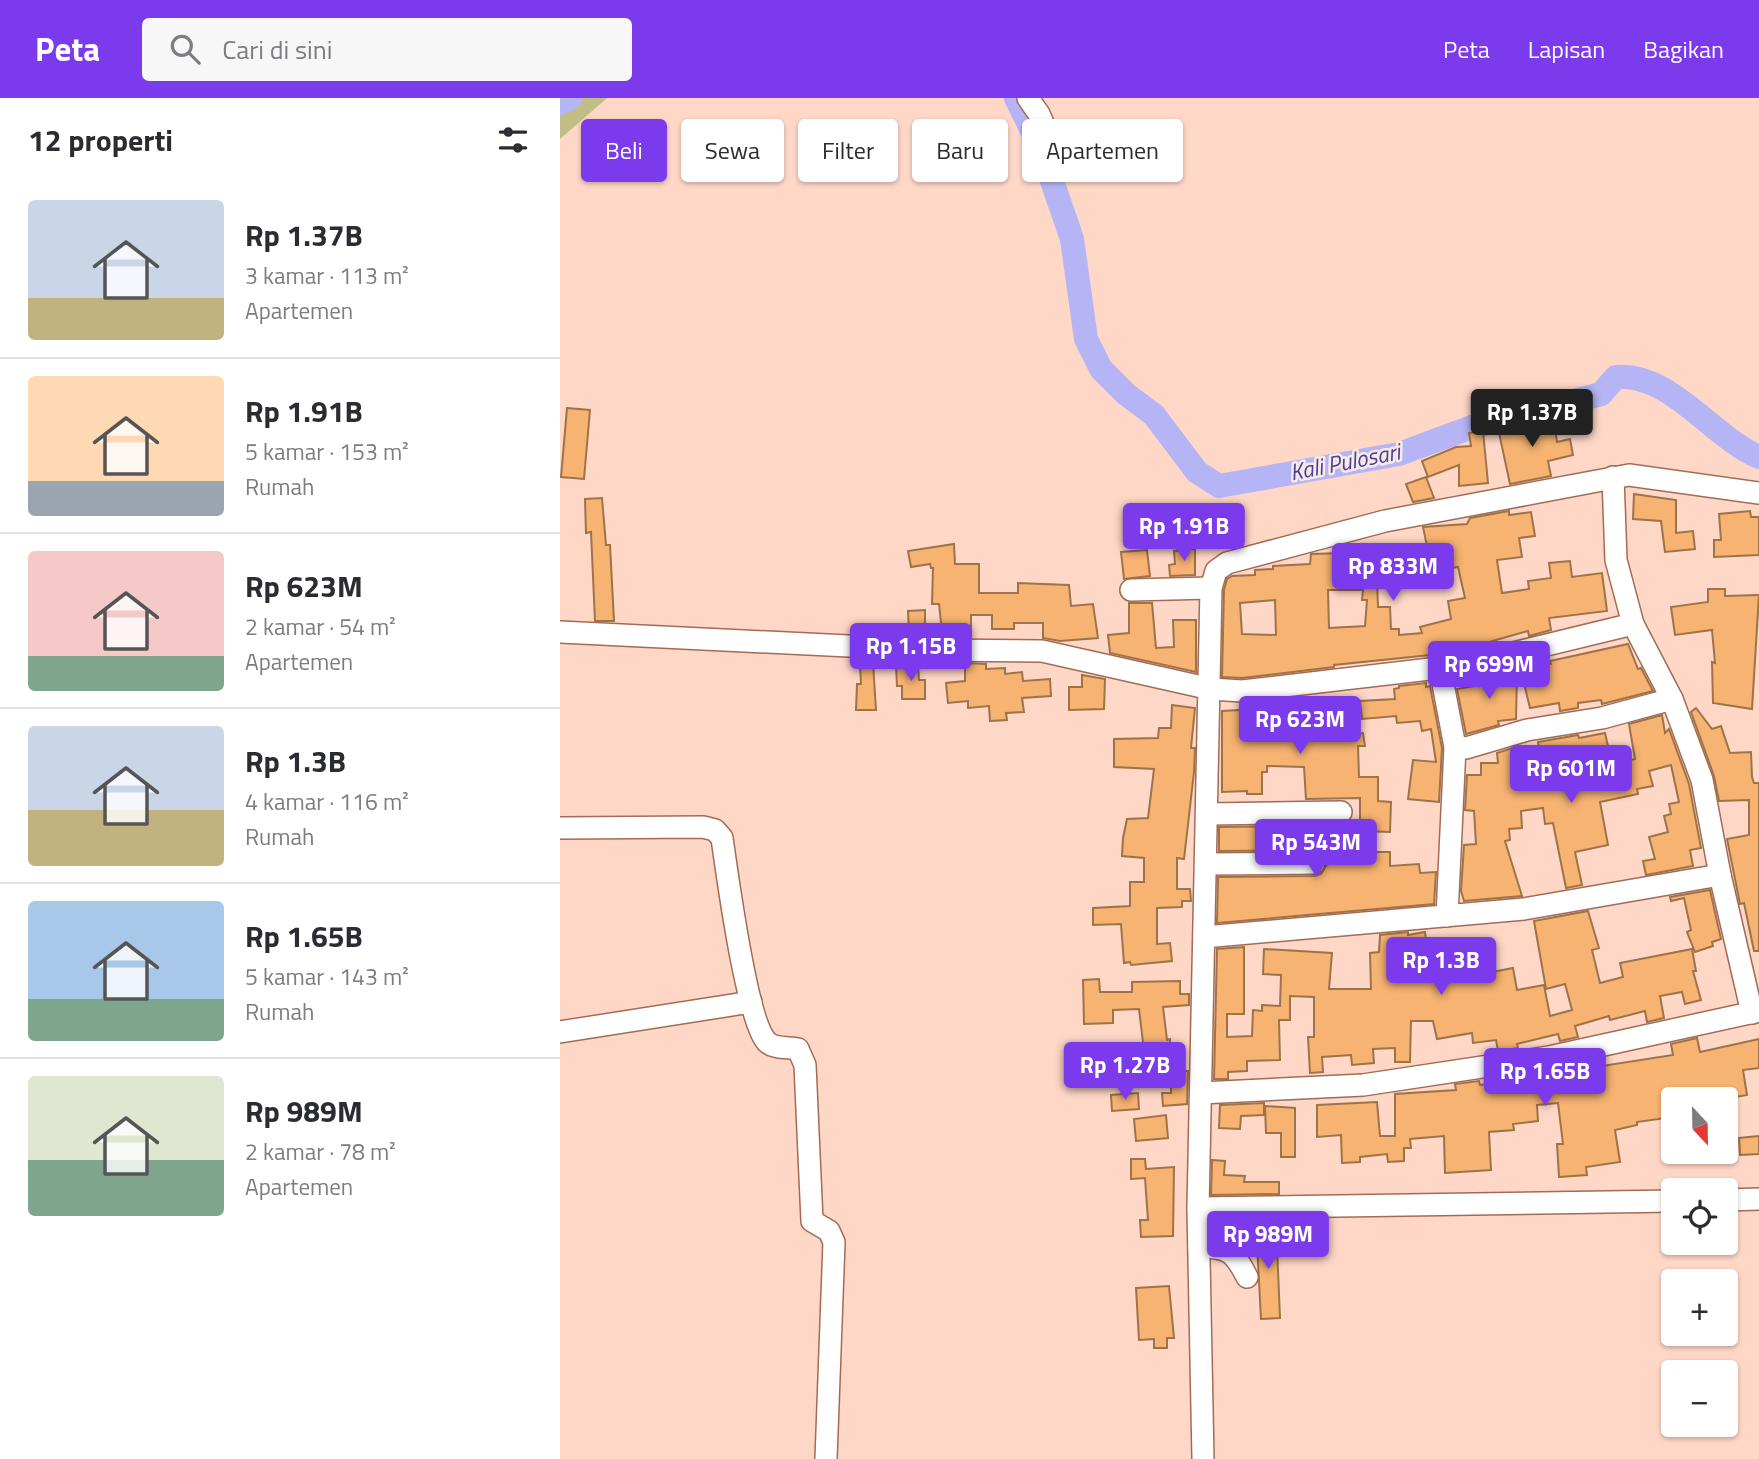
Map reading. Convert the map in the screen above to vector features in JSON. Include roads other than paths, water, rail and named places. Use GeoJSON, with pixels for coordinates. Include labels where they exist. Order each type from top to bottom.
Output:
{"type":"FeatureCollection","features":[{"type":"Feature","properties":{"kind":"street"},"geometry":{"type":"LineString","coordinates":[[1028,98],[1041,119]]}},
{"type":"Feature","properties":{"kind":"street"},"geometry":{"type":"LineString","coordinates":[[1203,1459],[1198,1208],[1211,689],[1211,588],[1216,571],[1227,563],[1385,521],[1614,477],[1642,475],[1759,493]]}},
{"type":"Feature","properties":{"kind":"street"},"geometry":{"type":"LineString","coordinates":[[1201,1093],[1363,1085],[1549,1058],[1755,1012],[1720,875],[1702,780],[1672,699],[1633,624],[1616,560],[1614,477]]}},
{"type":"Feature","properties":{"kind":"street"},"geometry":{"type":"LineString","coordinates":[[1131,590],[1211,588]]}},
{"type":"Feature","properties":{"kind":"street"},"geometry":{"type":"LineString","coordinates":[[560,632],[930,650],[1042,651],[1211,689],[1242,691],[1464,665],[1633,624]]}},
{"type":"Feature","properties":{"kind":"street"},"geometry":{"type":"LineString","coordinates":[[1440,668],[1455,747],[1447,916]]}},
{"type":"Feature","properties":{"kind":"street"},"geometry":{"type":"LineString","coordinates":[[1455,747],[1466,748],[1566,722],[1602,718],[1672,699]]}},
{"type":"Feature","properties":{"kind":"street"},"geometry":{"type":"LineString","coordinates":[[1208,814],[1341,812]]}},
{"type":"Feature","properties":{"kind":"street"},"geometry":{"type":"LineString","coordinates":[[560,828],[703,827],[715,830],[722,838],[751,1002],[761,1034],[767,1042],[798,1049],[805,1065],[812,1221],[829,1231],[834,1242],[826,1459]]}},
{"type":"Feature","properties":{"kind":"street"},"geometry":{"type":"LineString","coordinates":[[1207,864],[1314,863]]}},
{"type":"Feature","properties":{"kind":"street"},"geometry":{"type":"LineString","coordinates":[[1204,937],[1524,909],[1720,875]]}},
{"type":"Feature","properties":{"kind":"street"},"geometry":{"type":"LineString","coordinates":[[560,1032],[751,1002]]}},
{"type":"Feature","properties":{"kind":"street"},"geometry":{"type":"LineString","coordinates":[[1738,1199],[1759,1199]]}},
{"type":"Feature","properties":{"kind":"street"},"geometry":{"type":"LineString","coordinates":[[1198,1208],[1661,1201]]}},
{"type":"Feature","properties":{"kind":"street"},"geometry":{"type":"LineString","coordinates":[[1199,1247],[1221,1248],[1230,1252],[1239,1260],[1247,1277]]}},
{"type":"Feature","properties":{"kind":"waterway","name":"Kali Pulosari"},"geometry":{"type":"LineString","coordinates":[[560,103],[570,98]]}},
{"type":"Feature","properties":{"kind":"waterway","name":"Kali Pulosari"},"geometry":{"type":"LineString","coordinates":[[1016,98],[1041,149],[1072,239],[1086,339],[1101,369],[1126,394],[1154,415],[1197,472],[1219,486],[1399,454],[1472,427],[1601,394],[1616,377],[1636,378],[1673,395],[1742,448],[1759,457]]}}]}
